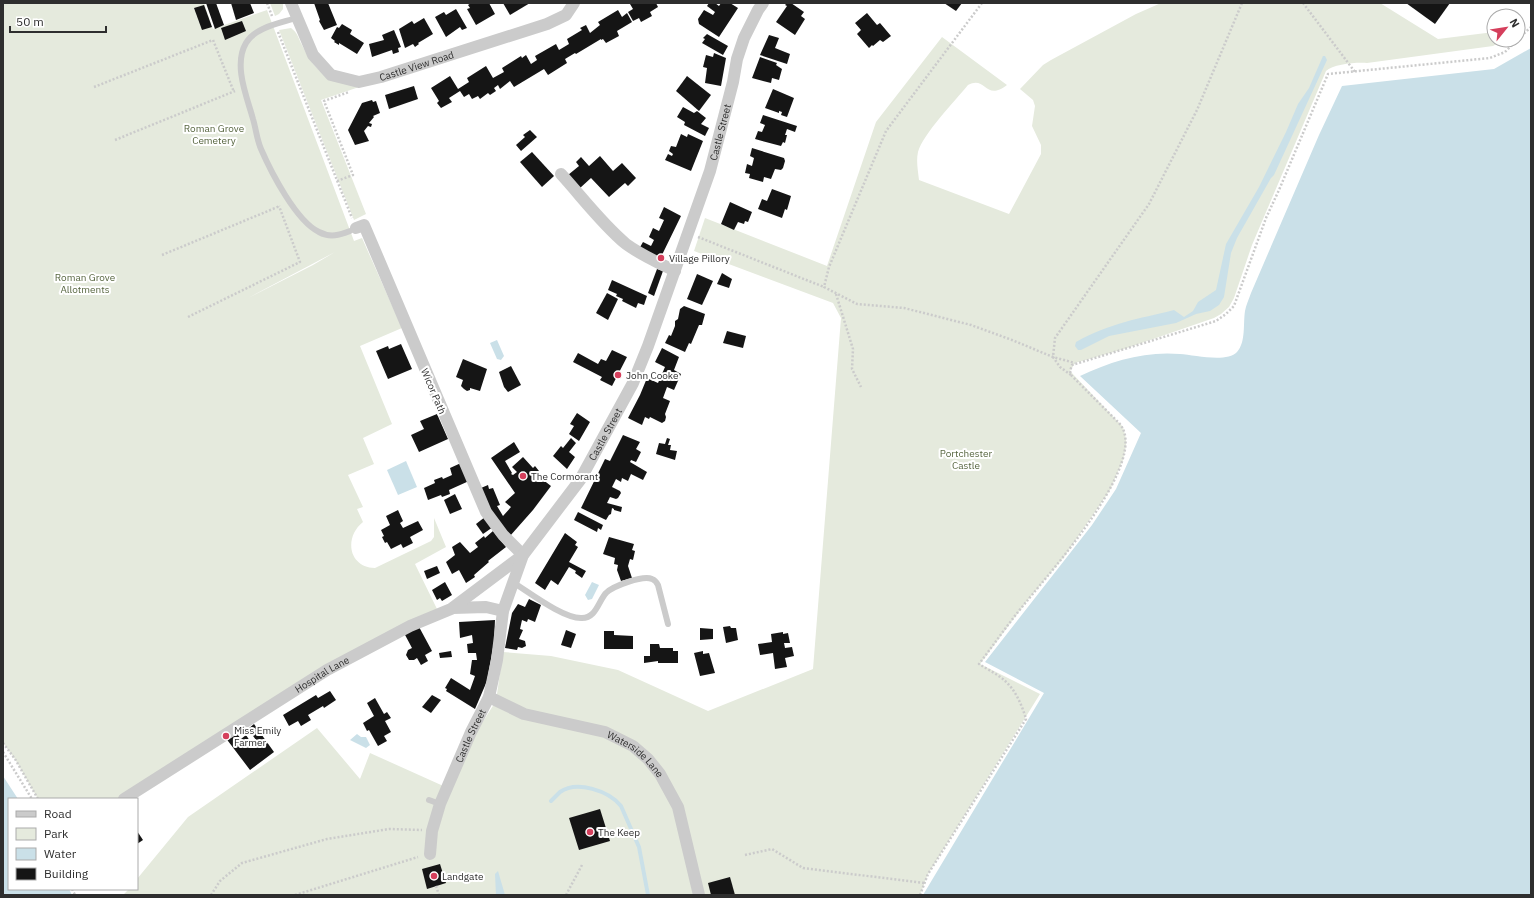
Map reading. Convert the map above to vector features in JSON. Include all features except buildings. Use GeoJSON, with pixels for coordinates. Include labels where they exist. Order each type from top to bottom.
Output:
{"type":"FeatureCollection","features":[{"type":"Feature","properties":{"kind":"street","name":"Castle View Road"},"geometry":{"type":"LineString","coordinates":[[291,3],[296,18],[313,55],[331,75],[359,82],[380,77],[547,24],[566,16],[574,3]]}},
{"type":"Feature","properties":{"kind":"street","name":"Castle Street"},"geometry":{"type":"LineString","coordinates":[[430,854],[434,802],[490,697],[497,660],[503,611],[523,555],[580,480],[633,383],[648,346],[710,171],[733,82],[737,59],[744,38],[763,3]]}},
{"type":"Feature","properties":{"kind":"street"},"geometry":{"type":"LineString","coordinates":[[561,174],[610,229],[623,241],[634,249],[675,271]]}},
{"type":"Feature","properties":{"kind":"street","name":"Wicor Path"},"geometry":{"type":"LineString","coordinates":[[353,230],[364,225],[486,512],[494,525],[506,539],[523,555]]}},
{"type":"Feature","properties":{"kind":"street","name":"Hospital Lane"},"geometry":{"type":"LineString","coordinates":[[126,798],[327,670],[410,626],[451,609],[523,555]]}},
{"type":"Feature","properties":{"kind":"street"},"geometry":{"type":"LineString","coordinates":[[451,609],[476,607],[503,611]]}},
{"type":"Feature","properties":{"kind":"street","name":"Waterside Lane"},"geometry":{"type":"LineString","coordinates":[[490,697],[524,714],[605,732],[633,746],[648,759],[660,774],[678,807],[699,895]]}},
{"type":"Feature","properties":{"kind":"lane"},"geometry":{"type":"LineString","coordinates":[[296,18],[258,31],[246,42],[242,52],[241,63],[245,87],[261,148],[290,202],[306,223],[318,232],[327,236],[339,235],[353,230]]}},
{"type":"Feature","properties":{"kind":"lane"},"geometry":{"type":"LineString","coordinates":[[514,583],[564,614],[581,619],[588,618],[594,613],[605,594],[611,589],[639,579],[652,578],[656,581],[658,586],[668,624]]}},
{"type":"Feature","properties":{"kind":"path"},"geometry":{"type":"LineString","coordinates":[[267,3],[337,181],[353,230]]}},
{"type":"Feature","properties":{"kind":"path"},"geometry":{"type":"LineString","coordinates":[[824,287],[829,267],[886,131],[982,3]]}},
{"type":"Feature","properties":{"kind":"path"},"geometry":{"type":"LineString","coordinates":[[920,895],[924,883],[1026,718],[1016,695],[1004,680],[979,664],[1026,601],[1064,557],[1110,490],[1123,460],[1126,439],[1123,427],[1071,375],[1060,367],[1053,357],[1055,338],[1149,204],[1197,110],[1242,3]]}},
{"type":"Feature","properties":{"kind":"path"},"geometry":{"type":"LineString","coordinates":[[1303,3],[1356,72]]}},
{"type":"Feature","properties":{"kind":"path"},"geometry":{"type":"LineString","coordinates":[[94,87],[213,40],[234,92]]}},
{"type":"Feature","properties":{"kind":"path"},"geometry":{"type":"LineString","coordinates":[[688,233],[824,287],[857,304],[904,308],[971,325],[1053,357],[1075,363],[1216,321],[1234,306],[1266,218],[1328,74],[1490,58],[1505,52],[1509,48]]}},
{"type":"Feature","properties":{"kind":"path"},"geometry":{"type":"LineString","coordinates":[[115,140],[245,87]]}},
{"type":"Feature","properties":{"kind":"path"},"geometry":{"type":"LineString","coordinates":[[337,181],[353,175],[324,101],[352,91]]}},
{"type":"Feature","properties":{"kind":"path"},"geometry":{"type":"LineString","coordinates":[[162,255],[290,202]]}},
{"type":"Feature","properties":{"kind":"path"},"geometry":{"type":"LineString","coordinates":[[188,316],[300,262],[279,206]]}},
{"type":"Feature","properties":{"kind":"path"},"geometry":{"type":"LineString","coordinates":[[836,293],[853,349],[852,369],[861,387]]}},
{"type":"Feature","properties":{"kind":"path"},"geometry":{"type":"LineString","coordinates":[[1071,375],[1070,371],[1072,365],[1075,363]]}},
{"type":"Feature","properties":{"kind":"path"},"geometry":{"type":"LineString","coordinates":[[3,743],[37,798]]}},
{"type":"Feature","properties":{"kind":"path"},"geometry":{"type":"LineString","coordinates":[[3,752],[31,798]]}},
{"type":"Feature","properties":{"kind":"path"},"geometry":{"type":"LineString","coordinates":[[211,895],[220,881],[242,863],[284,850],[327,839],[389,829],[432,831]]}},
{"type":"Feature","properties":{"kind":"path"},"geometry":{"type":"LineString","coordinates":[[745,855],[772,850],[803,868],[924,883]]}},
{"type":"Feature","properties":{"kind":"path"},"geometry":{"type":"LineString","coordinates":[[295,895],[430,854]]}},
{"type":"Feature","properties":{"kind":"path"},"geometry":{"type":"LineString","coordinates":[[566,895],[582,865]]}},
{"type":"Feature","properties":{"kind":"path"},"geometry":{"type":"LineString","coordinates":[[436,886],[438,895]]}},
{"type":"Feature","properties":{"kind":"green space"},"geometry":{"type":"Polygon","coordinates":[[[3,3],[204,3],[213,29],[267,10],[354,241],[362,238],[402,328],[360,346],[392,424],[363,438],[374,464],[348,475],[363,507],[357,509],[363,522],[353,535],[351,543],[352,550],[354,557],[359,562],[366,566],[375,568],[431,541],[434,537],[434,518],[446,547],[415,564],[437,609],[125,798],[37,798],[15,759],[3,743],[3,3]],[[335,252],[248,298],[313,265],[335,252]]]}},
{"type":"Feature","properties":{"kind":"green space"},"geometry":{"type":"Polygon","coordinates":[[[270,3],[283,3],[283,9],[275,16],[270,3]]]}},
{"type":"Feature","properties":{"kind":"green space","name":"Portchester Castle"},"geometry":{"type":"Polygon","coordinates":[[[1161,3],[1380,3],[1438,39],[1486,33],[1486,47],[1367,63],[1345,64],[1326,71],[1252,245],[1234,298],[1229,307],[1214,318],[1124,349],[1075,363],[1070,371],[1123,427],[1126,446],[1123,460],[1110,490],[1064,557],[1027,601],[980,664],[1040,694],[928,874],[920,895],[123,895],[128,890],[138,890],[138,878],[188,817],[317,728],[360,779],[370,753],[450,789],[475,734],[496,701],[503,652],[551,656],[618,670],[708,711],[813,669],[841,318],[833,303],[694,251],[705,218],[827,266],[876,122],[942,37],[1007,85],[994,91],[979,83],[968,85],[933,127],[921,145],[917,159],[919,180],[1009,214],[1041,154],[1041,145],[1032,126],[1035,106],[1033,100],[1020,89],[1043,65],[1136,14],[1161,3]]]}},
{"type":"Feature","properties":{"kind":"green space"},"geometry":{"type":"Polygon","coordinates":[[[291,28],[297,34],[312,63],[325,75],[341,83],[362,86],[321,100],[366,214],[354,220],[279,30],[291,28]]]}},
{"type":"Feature","properties":{"kind":"water"},"geometry":{"type":"Polygon","coordinates":[[[1531,48],[1531,895],[923,895],[1044,693],[985,662],[1092,525],[1116,489],[1141,433],[1080,376],[1128,358],[1154,354],[1167,353],[1218,358],[1226,357],[1237,352],[1242,343],[1245,311],[1251,293],[1319,135],[1342,86],[1494,69],[1531,48]]]}},
{"type":"Feature","properties":{"kind":"water"},"geometry":{"type":"Polygon","coordinates":[[[1323,56],[1325,56],[1327,60],[1274,175],[1237,238],[1231,253],[1224,297],[1219,305],[1210,311],[1196,314],[1176,323],[1109,336],[1081,350],[1078,350],[1075,346],[1076,342],[1112,326],[1174,310],[1184,317],[1193,311],[1198,302],[1216,290],[1226,244],[1259,187],[1298,104],[1309,88],[1323,56]]]}},
{"type":"Feature","properties":{"kind":"water"},"geometry":{"type":"Polygon","coordinates":[[[497,340],[504,356],[501,360],[497,359],[490,343],[497,340]]]}},
{"type":"Feature","properties":{"kind":"water"},"geometry":{"type":"Polygon","coordinates":[[[406,461],[417,487],[398,495],[387,470],[406,461]]]}},
{"type":"Feature","properties":{"kind":"water"},"geometry":{"type":"Polygon","coordinates":[[[592,582],[599,585],[592,599],[588,600],[585,595],[592,582]]]}},
{"type":"Feature","properties":{"kind":"water"},"geometry":{"type":"Polygon","coordinates":[[[357,734],[361,737],[366,737],[370,745],[366,748],[350,740],[357,734]]]}},
{"type":"Feature","properties":{"kind":"water"},"geometry":{"type":"Polygon","coordinates":[[[3,776],[17,798],[8,798],[8,890],[70,890],[72,895],[3,895],[3,776]]]}},
{"type":"Feature","properties":{"kind":"water"},"geometry":{"type":"Polygon","coordinates":[[[498,871],[505,895],[496,895],[495,874],[498,871]]]}},
{"type":"Feature","properties":{"kind":"waterway"},"geometry":{"type":"LineString","coordinates":[[551,801],[560,792],[575,787],[584,787],[601,792],[616,801],[621,806],[639,847],[648,895]]}},
{"type":"Feature","properties":{"kind":"place","name":"Village Pillory"},"geometry":{"type":"Point","coordinates":[661,258]}},
{"type":"Feature","properties":{"kind":"place","name":"John Cooke"},"geometry":{"type":"Point","coordinates":[618,375]}},
{"type":"Feature","properties":{"kind":"place","name":"The Cormorant"},"geometry":{"type":"Point","coordinates":[523,476]}},
{"type":"Feature","properties":{"kind":"place","name":"Miss Emily Farmer"},"geometry":{"type":"Point","coordinates":[226,736]}},
{"type":"Feature","properties":{"kind":"place","name":"The Keep"},"geometry":{"type":"Point","coordinates":[590,832]}},
{"type":"Feature","properties":{"kind":"place","name":"Landgate"},"geometry":{"type":"Point","coordinates":[434,876]}},
{"type":"Feature","properties":{"kind":"park label","name":"Roman Grove Cemetery"},"geometry":{"type":"Point","coordinates":[214,134]}},
{"type":"Feature","properties":{"kind":"park label","name":"Roman Grove Allotments"},"geometry":{"type":"Point","coordinates":[85,282]}}]}
